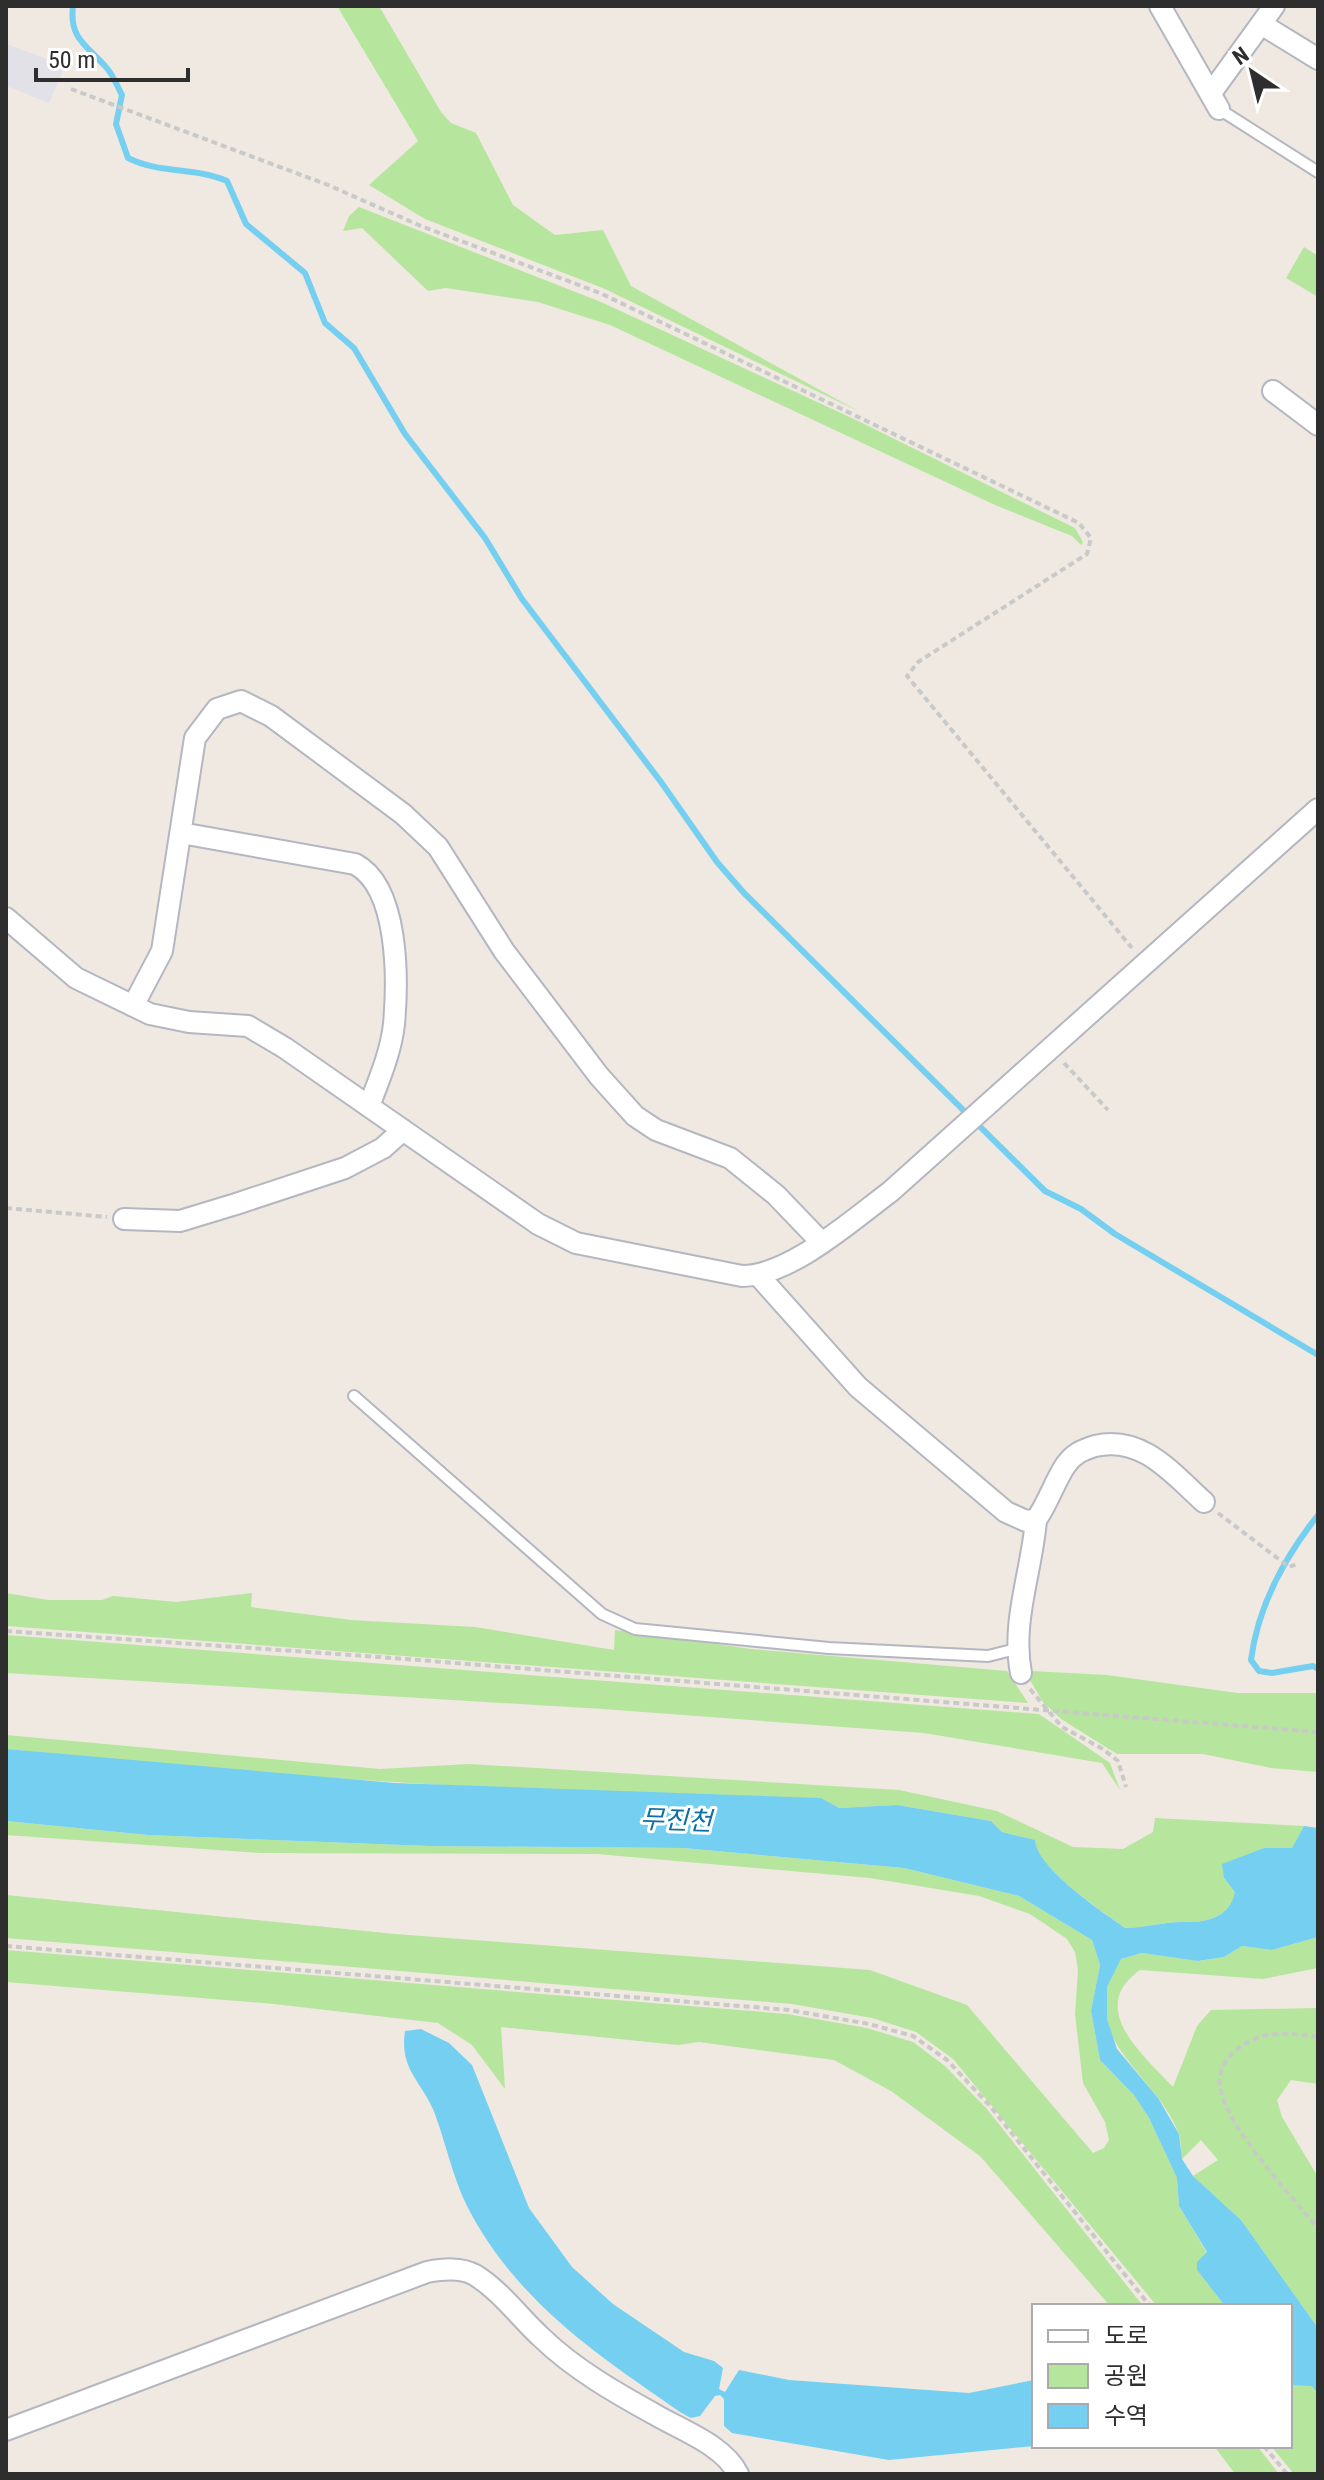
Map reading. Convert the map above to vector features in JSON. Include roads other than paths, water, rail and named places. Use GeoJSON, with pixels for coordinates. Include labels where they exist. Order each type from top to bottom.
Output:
{"type":"FeatureCollection","features":[{"type":"Feature","properties":{"kind":"street"},"geometry":{"type":"LineString","coordinates":[[1160,6],[1215,101],[1274,6]]}},
{"type":"Feature","properties":{"kind":"street"},"geometry":{"type":"LineString","coordinates":[[1261,24],[1318,59]]}},
{"type":"Feature","properties":{"kind":"street"},"geometry":{"type":"LineString","coordinates":[[1273,391],[1318,425]]}},
{"type":"Feature","properties":{"kind":"street"},"geometry":{"type":"LineString","coordinates":[[133,1006],[162,951],[195,738],[217,709],[241,701],[271,716],[403,814],[438,847],[504,951],[599,1076],[635,1116],[656,1130],[730,1158],[776,1195],[822,1243]]}},
{"type":"Feature","properties":{"kind":"street"},"geometry":{"type":"LineString","coordinates":[[6,918],[76,978],[150,1014],[189,1022],[248,1026],[538,1224],[576,1243],[742,1276],[759,1276],[822,1243],[890,1192],[1318,809]]}},
{"type":"Feature","properties":{"kind":"street"},"geometry":{"type":"LineString","coordinates":[[181,833],[355,864],[377,882],[389,917],[394,1025],[383,1069],[369,1106]]}},
{"type":"Feature","properties":{"kind":"street"},"geometry":{"type":"LineString","coordinates":[[124,1219],[180,1221],[236,1204],[345,1168],[383,1148],[403,1130]]}},
{"type":"Feature","properties":{"kind":"street"},"geometry":{"type":"LineString","coordinates":[[759,1276],[858,1387],[891,1417],[1006,1512],[1026,1521],[1036,1520]]}},
{"type":"Feature","properties":{"kind":"street"},"geometry":{"type":"LineString","coordinates":[[1021,1673],[1016,1649],[1020,1614],[1033,1563],[1036,1520],[1066,1464],[1079,1450],[1108,1443],[1131,1445],[1160,1461],[1204,1502]]}},
{"type":"Feature","properties":{"kind":"street"},"geometry":{"type":"LineString","coordinates":[[6,2430],[427,2272],[449,2268],[471,2273],[496,2290],[544,2340],[618,2394],[716,2450],[738,2474]]}},
{"type":"Feature","properties":{"kind":"lane"},"geometry":{"type":"LineString","coordinates":[[1215,101],[1318,172]]}},
{"type":"Feature","properties":{"kind":"lane"},"geometry":{"type":"LineString","coordinates":[[354,1396],[602,1614],[635,1629],[829,1648],[988,1656],[1016,1649]]}},
{"type":"Feature","properties":{"kind":"water","name":"무진천"},"geometry":{"type":"Polygon","coordinates":[[[6,1749],[395,1783],[821,1798],[839,1808],[897,1805],[991,1821],[1002,1832],[1035,1840],[1038,1851],[1058,1876],[1125,1928],[1215,1917],[1228,1908],[1235,1892],[1224,1878],[1222,1864],[1264,1848],[1292,1848],[1304,1826],[1318,1828],[1318,1937],[1272,1950],[1242,1946],[1224,1957],[1198,1961],[1142,1953],[1121,1959],[1107,1987],[1107,2019],[1117,2049],[1158,2098],[1179,2134],[1182,2159],[1193,2176],[1241,2220],[1318,2328],[1318,2394],[1312,2386],[1292,2385],[1292,2304],[1223,2304],[1197,2270],[1197,2262],[1207,2252],[1179,2206],[1177,2178],[1149,2118],[1134,2095],[1100,2060],[1091,2011],[1100,1965],[1092,1940],[1019,1896],[904,1868],[683,1848],[429,1846],[148,1835],[6,1821],[6,1749]]]}},
{"type":"Feature","properties":{"kind":"water"},"geometry":{"type":"Polygon","coordinates":[[[421,2029],[449,2043],[472,2065],[529,2208],[572,2267],[613,2304],[684,2352],[714,2361],[723,2368],[719,2389],[725,2392],[739,2370],[789,2380],[969,2393],[1032,2380],[1032,2446],[889,2460],[732,2433],[724,2426],[724,2399],[720,2395],[715,2396],[700,2416],[691,2418],[680,2412],[560,2322],[509,2270],[487,2240],[462,2195],[435,2114],[408,2066],[405,2031],[421,2029]]]}},
{"type":"Feature","properties":{"kind":"waterway"},"geometry":{"type":"LineString","coordinates":[[73,6],[76,34],[108,69],[122,95],[116,124],[128,158],[227,181],[246,224],[305,273],[325,323],[354,348],[405,434],[485,538],[522,599],[661,782],[717,862],[744,893],[1045,1191],[1081,1209],[1115,1234],[1318,1355]]}},
{"type":"Feature","properties":{"kind":"waterway"},"geometry":{"type":"LineString","coordinates":[[1318,1515],[1274,1583],[1254,1640],[1251,1660],[1259,1671],[1272,1673],[1313,1666],[1318,1669]]}}]}
